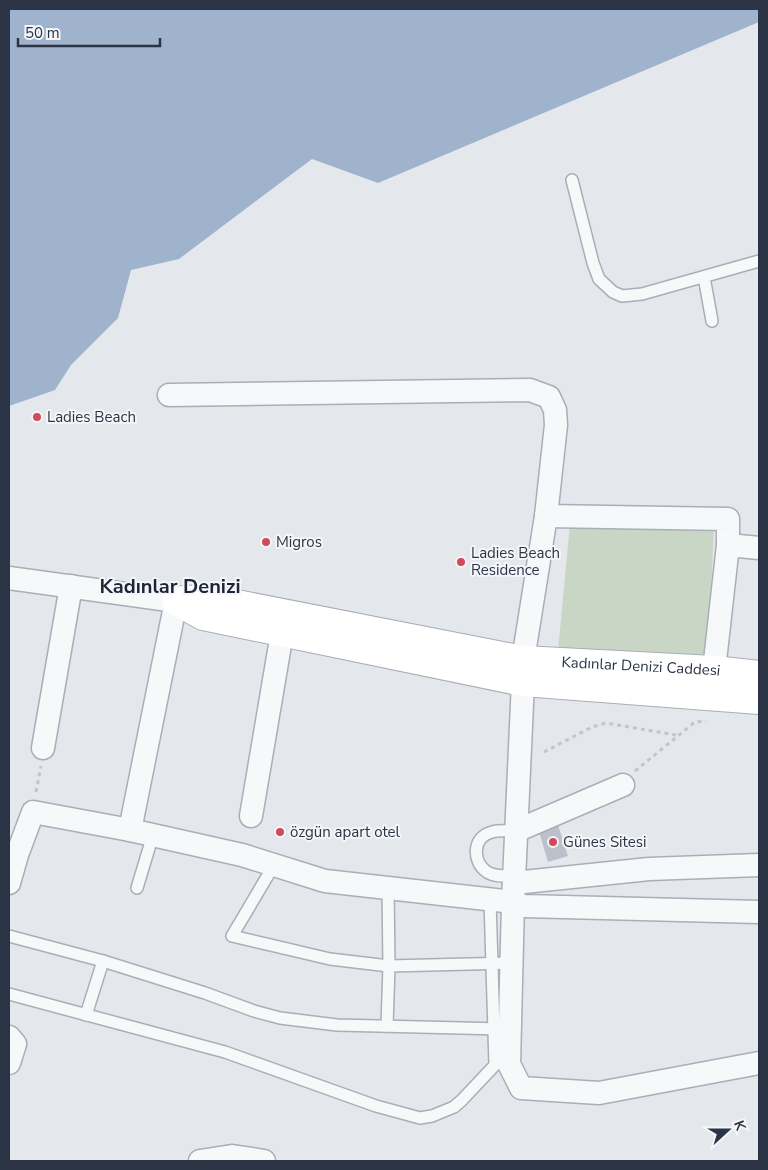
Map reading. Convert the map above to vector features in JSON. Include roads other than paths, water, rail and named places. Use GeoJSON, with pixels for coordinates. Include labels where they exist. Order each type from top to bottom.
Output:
{"type":"FeatureCollection","features":[{"type":"Feature","properties":{"kind":"main road"},"geometry":{"type":"LineString","coordinates":[[176,601],[211,599],[523,671]]}},
{"type":"Feature","properties":{"kind":"main road"},"geometry":{"type":"LineString","coordinates":[[176,601],[203,616],[282,634],[523,671]]}},
{"type":"Feature","properties":{"kind":"main road","name":"Kadınlar Denizi Caddesi"},"geometry":{"type":"LineString","coordinates":[[523,671],[714,670],[759,675]]}},
{"type":"Feature","properties":{"kind":"main road","name":"Kadınlar Denizi Caddesi"},"geometry":{"type":"LineString","coordinates":[[523,671],[759,700]]}},
{"type":"Feature","properties":{"kind":"street"},"geometry":{"type":"LineString","coordinates":[[169,395],[530,390],[549,397],[555,410],[556,425],[546,516],[523,671],[514,887],[501,963],[502,1029],[509,1064],[521,1088],[599,1094],[759,1064]]}},
{"type":"Feature","properties":{"kind":"street"},"geometry":{"type":"LineString","coordinates":[[546,516],[728,519],[728,545],[714,670]]}},
{"type":"Feature","properties":{"kind":"street"},"geometry":{"type":"LineString","coordinates":[[728,545],[759,548]]}},
{"type":"Feature","properties":{"kind":"street"},"geometry":{"type":"LineString","coordinates":[[9,578],[176,601],[130,830]]}},
{"type":"Feature","properties":{"kind":"street"},"geometry":{"type":"LineString","coordinates":[[43,748],[71,586]]}},
{"type":"Feature","properties":{"kind":"street"},"geometry":{"type":"LineString","coordinates":[[251,816],[282,634]]}},
{"type":"Feature","properties":{"kind":"street"},"geometry":{"type":"LineString","coordinates":[[516,831],[623,784]]}},
{"type":"Feature","properties":{"kind":"street"},"geometry":{"type":"LineString","coordinates":[[9,883],[13,854],[33,812],[130,830],[242,855],[325,881],[490,900],[514,887],[649,869],[759,865]]}},
{"type":"Feature","properties":{"kind":"street"},"geometry":{"type":"LineString","coordinates":[[514,887],[524,906],[759,912]]}},
{"type":"Feature","properties":{"kind":"street"},"geometry":{"type":"LineString","coordinates":[[9,1037],[15,1044],[9,1063]]}},
{"type":"Feature","properties":{"kind":"street"},"geometry":{"type":"LineString","coordinates":[[200,1161],[232,1156],[264,1161]]}},
{"type":"Feature","properties":{"kind":"lane"},"geometry":{"type":"LineString","coordinates":[[572,180],[595,271],[605,285],[613,292],[622,296],[642,294],[759,261]]}},
{"type":"Feature","properties":{"kind":"lane"},"geometry":{"type":"LineString","coordinates":[[704,277],[712,321]]}},
{"type":"Feature","properties":{"kind":"lane"},"geometry":{"type":"LineString","coordinates":[[514,887],[487,872],[478,862],[476,851],[477,844],[492,832],[516,831]]}},
{"type":"Feature","properties":{"kind":"lane"},"geometry":{"type":"LineString","coordinates":[[137,888],[153,835]]}},
{"type":"Feature","properties":{"kind":"lane"},"geometry":{"type":"LineString","coordinates":[[274,865],[232,936],[330,959],[389,966],[501,963],[490,900]]}},
{"type":"Feature","properties":{"kind":"lane"},"geometry":{"type":"LineString","coordinates":[[387,1026],[389,966],[388,888]]}},
{"type":"Feature","properties":{"kind":"lane"},"geometry":{"type":"LineString","coordinates":[[9,936],[104,961],[280,1018],[337,1025],[502,1029],[495,1065],[454,1107],[432,1116],[420,1118],[376,1106],[225,1052],[9,994]]}},
{"type":"Feature","properties":{"kind":"lane"},"geometry":{"type":"LineString","coordinates":[[86,1015],[104,961]]}},
{"type":"Feature","properties":{"kind":"water"},"geometry":{"type":"Polygon","coordinates":[[[9,9],[759,9],[759,22],[378,183],[312,159],[179,259],[131,270],[118,318],[71,365],[55,390],[9,406],[9,9]]]}},
{"type":"Feature","properties":{"kind":"place","name":"Ladies Beach"},"geometry":{"type":"Point","coordinates":[37,417]}},
{"type":"Feature","properties":{"kind":"place","name":"Migros"},"geometry":{"type":"Point","coordinates":[266,542]}},
{"type":"Feature","properties":{"kind":"place","name":"Ladies Beach Residence"},"geometry":{"type":"Point","coordinates":[461,562]}},
{"type":"Feature","properties":{"kind":"place","name":"özgün apart otel"},"geometry":{"type":"Point","coordinates":[280,832]}},
{"type":"Feature","properties":{"kind":"place","name":"Günes Sitesi"},"geometry":{"type":"Point","coordinates":[553,842]}},
{"type":"Feature","properties":{"kind":"district","name":"Kadınlar Denizi"},"geometry":{"type":"Point","coordinates":[170,586]}}]}
